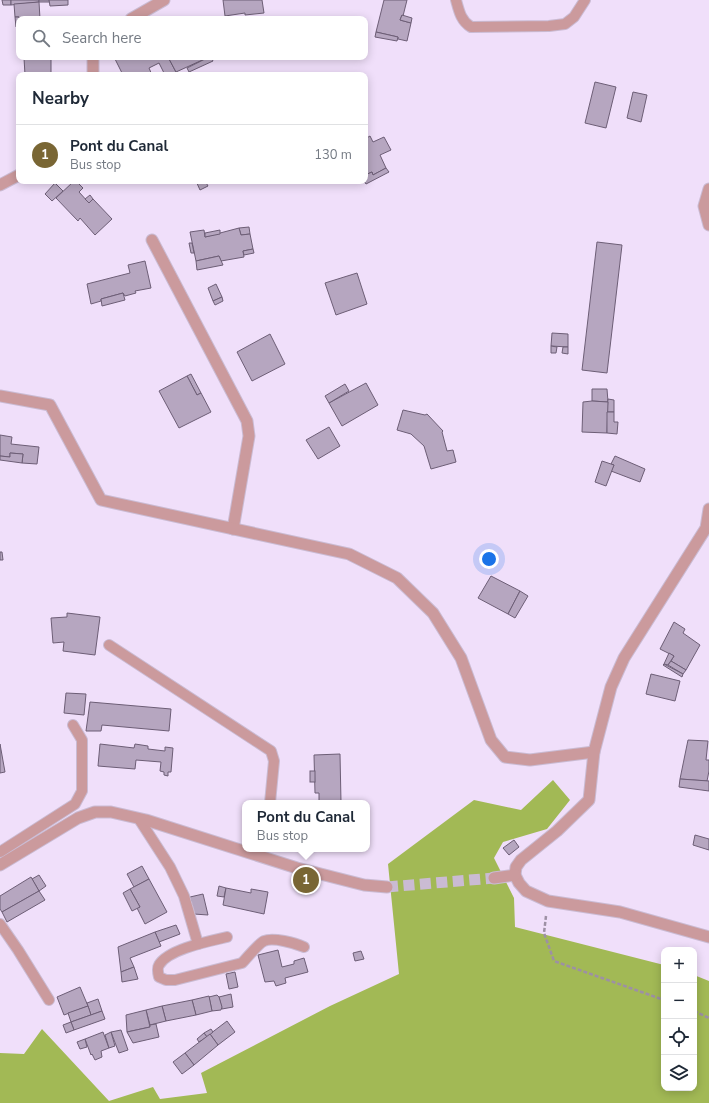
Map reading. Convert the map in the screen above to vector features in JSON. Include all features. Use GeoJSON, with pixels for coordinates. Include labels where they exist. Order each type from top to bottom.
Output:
{"type":"FeatureCollection","features":[{"type":"Feature","properties":{"kind":"street"},"geometry":{"type":"LineString","coordinates":[[136,16],[164,0]]}},
{"type":"Feature","properties":{"kind":"street"},"geometry":{"type":"LineString","coordinates":[[93,60],[93,72]]}},
{"type":"Feature","properties":{"kind":"street"},"geometry":{"type":"LineString","coordinates":[[0,185],[16,177]]}},
{"type":"Feature","properties":{"kind":"street"},"geometry":{"type":"LineString","coordinates":[[709,190],[704,206],[709,225]]}},
{"type":"Feature","properties":{"kind":"street"},"geometry":{"type":"LineString","coordinates":[[152,240],[247,421],[249,436],[233,529]]}},
{"type":"Feature","properties":{"kind":"street"},"geometry":{"type":"LineString","coordinates":[[0,396],[50,404],[101,500],[349,554],[397,578],[433,613],[461,658],[491,740],[505,757],[530,760],[594,752]]}},
{"type":"Feature","properties":{"kind":"street"},"geometry":{"type":"LineString","coordinates":[[709,509],[706,528],[624,658],[612,687],[594,752],[589,800],[557,831],[521,860],[516,867],[515,875],[519,883],[526,891],[548,901],[620,912],[709,937]]}},
{"type":"Feature","properties":{"kind":"street"},"geometry":{"type":"LineString","coordinates":[[0,864],[78,818],[95,812],[111,812],[242,847]]}},
{"type":"Feature","properties":{"kind":"street"},"geometry":{"type":"LineString","coordinates":[[262,853],[297,868],[364,885],[387,887]]}},
{"type":"Feature","properties":{"kind":"street"},"geometry":{"type":"LineString","coordinates":[[494,878],[515,875]]}},
{"type":"Feature","properties":{"kind":"lane"},"geometry":{"type":"LineString","coordinates":[[456,0],[461,18],[465,24],[471,27],[548,26],[565,24],[574,17],[585,0]]}},
{"type":"Feature","properties":{"kind":"lane"},"geometry":{"type":"LineString","coordinates":[[109,645],[271,751],[274,762],[270,800]]}},
{"type":"Feature","properties":{"kind":"lane"},"geometry":{"type":"LineString","coordinates":[[0,852],[75,804],[82,791],[82,740],[73,725]]}},
{"type":"Feature","properties":{"kind":"lane"},"geometry":{"type":"LineString","coordinates":[[139,819],[170,866],[184,896],[198,944]]}},
{"type":"Feature","properties":{"kind":"lane"},"geometry":{"type":"LineString","coordinates":[[0,924],[49,1000]]}},
{"type":"Feature","properties":{"kind":"lane"},"geometry":{"type":"LineString","coordinates":[[227,937],[174,952],[160,964],[158,970],[159,977],[166,980],[175,980],[242,963],[263,941],[294,942],[304,947]]}},
{"type":"Feature","properties":{"kind":"path"},"geometry":{"type":"LineString","coordinates":[[548,901],[544,933],[554,961],[661,999]]}},
{"type":"Feature","properties":{"kind":"path"},"geometry":{"type":"LineString","coordinates":[[697,1012],[709,1018]]}},
{"type":"Feature","properties":{"kind":"green space"},"geometry":{"type":"Polygon","coordinates":[[[553,780],[570,800],[547,829],[503,842],[494,858],[514,898],[515,927],[661,964],[661,1091],[697,1091],[697,976],[709,981],[709,1103],[0,1103],[0,1053],[24,1054],[42,1029],[109,1101],[153,1087],[160,1099],[207,1093],[201,1073],[330,1006],[399,974],[388,864],[474,800],[521,810],[553,780]]]}},
{"type":"Feature","properties":{"kind":"building"},"geometry":{"type":"Polygon","coordinates":[[[2,0],[11,0],[11,5],[3,5],[2,0]]]}},
{"type":"Feature","properties":{"kind":"building"},"geometry":{"type":"Polygon","coordinates":[[[11,0],[39,0],[39,2],[11,5],[11,0]]]}},
{"type":"Feature","properties":{"kind":"building"},"geometry":{"type":"Polygon","coordinates":[[[39,0],[49,0],[50,2],[39,2],[39,0]]]}},
{"type":"Feature","properties":{"kind":"building"},"geometry":{"type":"Polygon","coordinates":[[[49,0],[68,0],[68,5],[50,6],[49,0]]]}},
{"type":"Feature","properties":{"kind":"building"},"geometry":{"type":"Polygon","coordinates":[[[223,0],[262,0],[264,13],[245,15],[245,13],[225,16],[223,0]]]}},
{"type":"Feature","properties":{"kind":"building"},"geometry":{"type":"Polygon","coordinates":[[[384,0],[407,0],[403,16],[402,15],[400,20],[411,23],[407,41],[398,39],[398,37],[376,32],[384,0]]]}},
{"type":"Feature","properties":{"kind":"building"},"geometry":{"type":"Polygon","coordinates":[[[39,2],[40,16],[15,17],[14,4],[39,2]]]}},
{"type":"Feature","properties":{"kind":"building"},"geometry":{"type":"Polygon","coordinates":[[[402,15],[412,18],[411,23],[400,20],[402,15]]]}},
{"type":"Feature","properties":{"kind":"building"},"geometry":{"type":"Polygon","coordinates":[[[376,32],[398,37],[397,41],[375,37],[376,32]]]}},
{"type":"Feature","properties":{"kind":"building"},"geometry":{"type":"Polygon","coordinates":[[[24,60],[51,60],[51,72],[25,72],[24,60]]]}},
{"type":"Feature","properties":{"kind":"building"},"geometry":{"type":"Polygon","coordinates":[[[116,60],[170,60],[176,72],[164,72],[159,63],[149,68],[151,72],[122,72],[116,60]]]}},
{"type":"Feature","properties":{"kind":"building"},"geometry":{"type":"Polygon","coordinates":[[[170,60],[202,60],[176,72],[170,60]]]}},
{"type":"Feature","properties":{"kind":"building"},"geometry":{"type":"Polygon","coordinates":[[[203,60],[213,61],[189,72],[187,68],[203,60]]]}},
{"type":"Feature","properties":{"kind":"building"},"geometry":{"type":"Polygon","coordinates":[[[595,82],[616,87],[606,128],[585,123],[595,82]]]}},
{"type":"Feature","properties":{"kind":"building"},"geometry":{"type":"Polygon","coordinates":[[[633,92],[647,95],[641,122],[627,118],[633,92]]]}},
{"type":"Feature","properties":{"kind":"building"},"geometry":{"type":"Polygon","coordinates":[[[370,136],[373,142],[384,137],[391,150],[380,155],[386,168],[373,175],[372,172],[368,174],[368,137],[370,136]]]}},
{"type":"Feature","properties":{"kind":"building"},"geometry":{"type":"Polygon","coordinates":[[[386,168],[389,172],[368,183],[368,174],[372,172],[373,175],[386,168]]]}},
{"type":"Feature","properties":{"kind":"building"},"geometry":{"type":"Polygon","coordinates":[[[54,184],[63,191],[52,201],[45,194],[54,184]]]}},
{"type":"Feature","properties":{"kind":"building"},"geometry":{"type":"Polygon","coordinates":[[[71,184],[79,184],[83,188],[79,192],[89,203],[93,199],[112,219],[95,235],[80,218],[78,221],[56,198],[71,184]]]}},
{"type":"Feature","properties":{"kind":"building"},"geometry":{"type":"Polygon","coordinates":[[[197,184],[207,184],[208,186],[200,190],[197,184]]]}},
{"type":"Feature","properties":{"kind":"building"},"geometry":{"type":"Polygon","coordinates":[[[90,195],[93,199],[89,203],[85,199],[90,195]]]}},
{"type":"Feature","properties":{"kind":"building"},"geometry":{"type":"Polygon","coordinates":[[[249,227],[250,234],[241,235],[239,228],[249,227]]]}},
{"type":"Feature","properties":{"kind":"building"},"geometry":{"type":"Polygon","coordinates":[[[239,228],[241,235],[250,234],[253,249],[243,251],[244,257],[221,261],[219,256],[196,261],[190,232],[204,230],[205,237],[239,228]]]}},
{"type":"Feature","properties":{"kind":"building"},"geometry":{"type":"Polygon","coordinates":[[[220,230],[220,234],[205,237],[205,233],[220,230]]]}},
{"type":"Feature","properties":{"kind":"building"},"geometry":{"type":"Polygon","coordinates":[[[597,242],[622,245],[607,373],[582,370],[597,242]]]}},
{"type":"Feature","properties":{"kind":"building"},"geometry":{"type":"Polygon","coordinates":[[[189,243],[192,243],[194,253],[191,253],[189,243]]]}},
{"type":"Feature","properties":{"kind":"building"},"geometry":{"type":"Polygon","coordinates":[[[253,249],[254,253],[244,255],[243,251],[253,249]]]}},
{"type":"Feature","properties":{"kind":"building"},"geometry":{"type":"Polygon","coordinates":[[[219,256],[223,265],[197,270],[196,261],[219,256]]]}},
{"type":"Feature","properties":{"kind":"building"},"geometry":{"type":"Polygon","coordinates":[[[145,261],[151,288],[135,291],[136,293],[125,296],[123,293],[101,299],[101,301],[91,304],[87,284],[130,273],[128,265],[145,261]]]}},
{"type":"Feature","properties":{"kind":"building"},"geometry":{"type":"Polygon","coordinates":[[[357,273],[367,304],[336,315],[325,283],[357,273]]]}},
{"type":"Feature","properties":{"kind":"building"},"geometry":{"type":"Polygon","coordinates":[[[216,284],[222,297],[213,301],[208,288],[216,284]]]}},
{"type":"Feature","properties":{"kind":"building"},"geometry":{"type":"Polygon","coordinates":[[[123,293],[125,300],[102,306],[101,299],[123,293]]]}},
{"type":"Feature","properties":{"kind":"building"},"geometry":{"type":"Polygon","coordinates":[[[222,297],[223,301],[215,305],[213,301],[222,297]]]}},
{"type":"Feature","properties":{"kind":"building"},"geometry":{"type":"Polygon","coordinates":[[[552,333],[568,334],[568,347],[551,346],[552,333]]]}},
{"type":"Feature","properties":{"kind":"building"},"geometry":{"type":"Polygon","coordinates":[[[270,334],[285,364],[252,381],[237,352],[270,334]]]}},
{"type":"Feature","properties":{"kind":"building"},"geometry":{"type":"Polygon","coordinates":[[[551,346],[557,347],[556,353],[551,353],[551,346]]]}},
{"type":"Feature","properties":{"kind":"building"},"geometry":{"type":"Polygon","coordinates":[[[563,347],[568,347],[568,354],[562,353],[563,347]]]}},
{"type":"Feature","properties":{"kind":"building"},"geometry":{"type":"Polygon","coordinates":[[[191,374],[201,393],[197,395],[187,376],[191,374]]]}},
{"type":"Feature","properties":{"kind":"building"},"geometry":{"type":"Polygon","coordinates":[[[187,376],[197,395],[201,393],[211,412],[179,428],[159,391],[187,376]]]}},
{"type":"Feature","properties":{"kind":"building"},"geometry":{"type":"Polygon","coordinates":[[[366,383],[378,405],[342,426],[329,403],[366,383]]]}},
{"type":"Feature","properties":{"kind":"building"},"geometry":{"type":"Polygon","coordinates":[[[345,384],[349,391],[329,403],[325,396],[345,384]]]}},
{"type":"Feature","properties":{"kind":"building"},"geometry":{"type":"Polygon","coordinates":[[[592,389],[607,389],[608,402],[592,401],[592,389]]]}},
{"type":"Feature","properties":{"kind":"building"},"geometry":{"type":"Polygon","coordinates":[[[608,399],[614,400],[614,412],[607,412],[608,399]]]}},
{"type":"Feature","properties":{"kind":"building"},"geometry":{"type":"Polygon","coordinates":[[[583,402],[608,402],[607,433],[582,432],[583,402]]]}},
{"type":"Feature","properties":{"kind":"building"},"geometry":{"type":"Polygon","coordinates":[[[403,410],[425,415],[427,414],[443,431],[447,451],[453,450],[456,462],[431,469],[424,446],[411,434],[397,430],[403,410]]]}},
{"type":"Feature","properties":{"kind":"building"},"geometry":{"type":"Polygon","coordinates":[[[607,412],[614,412],[614,422],[618,422],[617,434],[607,433],[607,412]]]}},
{"type":"Feature","properties":{"kind":"building"},"geometry":{"type":"Polygon","coordinates":[[[329,427],[340,446],[318,459],[306,440],[329,427]]]}},
{"type":"Feature","properties":{"kind":"building"},"geometry":{"type":"Polygon","coordinates":[[[0,435],[12,437],[11,444],[39,447],[37,464],[22,463],[23,454],[10,453],[10,457],[0,456],[0,435]]]}},
{"type":"Feature","properties":{"kind":"building"},"geometry":{"type":"Polygon","coordinates":[[[10,453],[23,454],[22,463],[0,460],[0,456],[10,457],[10,453]]]}},
{"type":"Feature","properties":{"kind":"building"},"geometry":{"type":"Polygon","coordinates":[[[615,456],[645,469],[640,482],[611,471],[614,465],[611,464],[615,456]]]}},
{"type":"Feature","properties":{"kind":"building"},"geometry":{"type":"Polygon","coordinates":[[[602,461],[614,465],[606,486],[595,482],[602,461]]]}},
{"type":"Feature","properties":{"kind":"building"},"geometry":{"type":"Polygon","coordinates":[[[0,552],[2,552],[3,560],[0,560],[0,552]]]}},
{"type":"Feature","properties":{"kind":"building"},"geometry":{"type":"Polygon","coordinates":[[[491,576],[520,591],[508,614],[478,598],[491,576]]]}},
{"type":"Feature","properties":{"kind":"building"},"geometry":{"type":"Polygon","coordinates":[[[520,591],[528,596],[515,618],[508,614],[520,591]]]}},
{"type":"Feature","properties":{"kind":"building"},"geometry":{"type":"Polygon","coordinates":[[[67,613],[100,617],[95,655],[63,651],[64,642],[53,643],[51,618],[67,617],[67,613]]]}},
{"type":"Feature","properties":{"kind":"building"},"geometry":{"type":"Polygon","coordinates":[[[674,622],[685,629],[683,633],[700,645],[686,670],[671,661],[674,656],[660,649],[674,622]]]}},
{"type":"Feature","properties":{"kind":"building"},"geometry":{"type":"Polygon","coordinates":[[[669,653],[674,656],[668,665],[664,664],[669,653]]]}},
{"type":"Feature","properties":{"kind":"building"},"geometry":{"type":"Polygon","coordinates":[[[671,661],[686,670],[683,674],[668,665],[671,661]]]}},
{"type":"Feature","properties":{"kind":"building"},"geometry":{"type":"Polygon","coordinates":[[[664,664],[683,674],[682,677],[663,665],[664,664]]]}},
{"type":"Feature","properties":{"kind":"building"},"geometry":{"type":"Polygon","coordinates":[[[651,674],[680,681],[675,701],[646,694],[651,674]]]}},
{"type":"Feature","properties":{"kind":"building"},"geometry":{"type":"Polygon","coordinates":[[[66,693],[86,694],[84,715],[64,713],[66,693]]]}},
{"type":"Feature","properties":{"kind":"building"},"geometry":{"type":"Polygon","coordinates":[[[90,702],[171,709],[169,731],[102,725],[101,731],[86,731],[90,702]]]}},
{"type":"Feature","properties":{"kind":"building"},"geometry":{"type":"Polygon","coordinates":[[[688,740],[708,741],[706,760],[709,760],[709,771],[707,781],[680,779],[688,740]]]}},
{"type":"Feature","properties":{"kind":"building"},"geometry":{"type":"Polygon","coordinates":[[[0,744],[5,772],[0,773],[0,744]]]}},
{"type":"Feature","properties":{"kind":"building"},"geometry":{"type":"Polygon","coordinates":[[[100,744],[134,748],[135,744],[148,746],[148,749],[165,751],[165,747],[173,748],[171,772],[168,772],[168,776],[164,775],[164,772],[160,771],[161,762],[136,760],[135,769],[98,766],[100,744]]]}},
{"type":"Feature","properties":{"kind":"building"},"geometry":{"type":"Polygon","coordinates":[[[340,754],[341,800],[319,800],[319,793],[315,793],[314,755],[340,754]]]}},
{"type":"Feature","properties":{"kind":"building"},"geometry":{"type":"Polygon","coordinates":[[[310,771],[315,771],[315,782],[310,782],[310,771]]]}},
{"type":"Feature","properties":{"kind":"building"},"geometry":{"type":"Polygon","coordinates":[[[680,779],[709,781],[709,791],[679,787],[680,779]]]}},
{"type":"Feature","properties":{"kind":"building"},"geometry":{"type":"Polygon","coordinates":[[[695,835],[709,839],[709,850],[693,845],[695,835]]]}},
{"type":"Feature","properties":{"kind":"building"},"geometry":{"type":"Polygon","coordinates":[[[514,840],[519,847],[509,855],[503,848],[514,840]]]}},
{"type":"Feature","properties":{"kind":"building"},"geometry":{"type":"Polygon","coordinates":[[[142,866],[149,879],[134,887],[127,874],[142,866]]]}},
{"type":"Feature","properties":{"kind":"building"},"geometry":{"type":"Polygon","coordinates":[[[39,875],[46,886],[39,891],[32,879],[39,875]]]}},
{"type":"Feature","properties":{"kind":"building"},"geometry":{"type":"Polygon","coordinates":[[[31,877],[39,891],[2,912],[0,909],[0,896],[31,877]]]}},
{"type":"Feature","properties":{"kind":"building"},"geometry":{"type":"Polygon","coordinates":[[[149,879],[167,912],[145,924],[137,908],[140,907],[130,889],[149,879]]]}},
{"type":"Feature","properties":{"kind":"building"},"geometry":{"type":"Polygon","coordinates":[[[219,886],[226,888],[224,897],[217,896],[219,886]]]}},
{"type":"Feature","properties":{"kind":"building"},"geometry":{"type":"Polygon","coordinates":[[[226,888],[251,893],[251,889],[268,892],[264,914],[223,905],[226,888]]]}},
{"type":"Feature","properties":{"kind":"building"},"geometry":{"type":"Polygon","coordinates":[[[130,889],[140,907],[132,911],[123,893],[130,889]]]}},
{"type":"Feature","properties":{"kind":"building"},"geometry":{"type":"Polygon","coordinates":[[[39,891],[45,900],[7,922],[2,912],[39,891]]]}},
{"type":"Feature","properties":{"kind":"building"},"geometry":{"type":"Polygon","coordinates":[[[203,894],[208,915],[194,914],[190,897],[203,894]]]}},
{"type":"Feature","properties":{"kind":"building"},"geometry":{"type":"Polygon","coordinates":[[[176,925],[180,934],[159,942],[155,932],[176,925]]]}},
{"type":"Feature","properties":{"kind":"building"},"geometry":{"type":"Polygon","coordinates":[[[155,932],[161,946],[130,958],[134,967],[121,972],[118,947],[155,932]]]}},
{"type":"Feature","properties":{"kind":"building"},"geometry":{"type":"Polygon","coordinates":[[[278,950],[282,967],[294,964],[294,961],[304,958],[308,972],[285,978],[286,983],[276,986],[274,981],[265,982],[258,955],[278,950]]]}},
{"type":"Feature","properties":{"kind":"building"},"geometry":{"type":"Polygon","coordinates":[[[361,951],[364,959],[355,961],[353,953],[361,951]]]}},
{"type":"Feature","properties":{"kind":"building"},"geometry":{"type":"Polygon","coordinates":[[[134,967],[138,979],[122,982],[121,972],[134,967]]]}},
{"type":"Feature","properties":{"kind":"building"},"geometry":{"type":"Polygon","coordinates":[[[235,972],[238,987],[229,989],[226,974],[235,972]]]}},
{"type":"Feature","properties":{"kind":"building"},"geometry":{"type":"Polygon","coordinates":[[[80,987],[88,1006],[64,1015],[57,997],[80,987]]]}},
{"type":"Feature","properties":{"kind":"building"},"geometry":{"type":"Polygon","coordinates":[[[231,994],[233,1007],[222,1009],[219,997],[231,994]]]}},
{"type":"Feature","properties":{"kind":"building"},"geometry":{"type":"Polygon","coordinates":[[[217,995],[222,1007],[221,1010],[212,1011],[209,997],[217,995]]]}},
{"type":"Feature","properties":{"kind":"building"},"geometry":{"type":"Polygon","coordinates":[[[209,996],[212,1011],[196,1015],[192,1000],[209,996]]]}},
{"type":"Feature","properties":{"kind":"building"},"geometry":{"type":"Polygon","coordinates":[[[98,999],[102,1011],[91,1015],[87,1003],[98,999]]]}},
{"type":"Feature","properties":{"kind":"building"},"geometry":{"type":"Polygon","coordinates":[[[192,1000],[196,1015],[166,1021],[162,1006],[192,1000]]]}},
{"type":"Feature","properties":{"kind":"building"},"geometry":{"type":"Polygon","coordinates":[[[88,1006],[91,1015],[71,1022],[68,1013],[88,1006]]]}},
{"type":"Feature","properties":{"kind":"building"},"geometry":{"type":"Polygon","coordinates":[[[162,1006],[166,1021],[150,1025],[146,1010],[162,1006]]]}},
{"type":"Feature","properties":{"kind":"building"},"geometry":{"type":"Polygon","coordinates":[[[146,1010],[150,1027],[127,1032],[126,1015],[146,1010]]]}},
{"type":"Feature","properties":{"kind":"building"},"geometry":{"type":"Polygon","coordinates":[[[102,1011],[105,1019],[74,1030],[71,1022],[102,1011]]]}},
{"type":"Feature","properties":{"kind":"building"},"geometry":{"type":"Polygon","coordinates":[[[227,1021],[235,1032],[218,1045],[210,1034],[227,1021]]]}},
{"type":"Feature","properties":{"kind":"building"},"geometry":{"type":"Polygon","coordinates":[[[71,1022],[74,1030],[66,1033],[63,1025],[71,1022]]]}},
{"type":"Feature","properties":{"kind":"building"},"geometry":{"type":"Polygon","coordinates":[[[156,1024],[159,1037],[133,1043],[127,1032],[150,1027],[150,1025],[156,1024]]]}},
{"type":"Feature","properties":{"kind":"building"},"geometry":{"type":"Polygon","coordinates":[[[211,1029],[213,1032],[207,1037],[204,1033],[211,1029]]]}},
{"type":"Feature","properties":{"kind":"building"},"geometry":{"type":"Polygon","coordinates":[[[121,1030],[128,1050],[119,1053],[111,1032],[121,1030]]]}},
{"type":"Feature","properties":{"kind":"building"},"geometry":{"type":"Polygon","coordinates":[[[103,1032],[109,1048],[101,1051],[102,1057],[95,1060],[92,1054],[91,1055],[85,1039],[103,1032]]]}},
{"type":"Feature","properties":{"kind":"building"},"geometry":{"type":"Polygon","coordinates":[[[111,1032],[115,1046],[109,1048],[105,1035],[111,1032]]]}},
{"type":"Feature","properties":{"kind":"building"},"geometry":{"type":"Polygon","coordinates":[[[204,1033],[207,1037],[199,1042],[197,1039],[204,1033]]]}},
{"type":"Feature","properties":{"kind":"building"},"geometry":{"type":"Polygon","coordinates":[[[210,1034],[218,1045],[194,1065],[185,1053],[210,1034]]]}},
{"type":"Feature","properties":{"kind":"building"},"geometry":{"type":"Polygon","coordinates":[[[85,1039],[87,1047],[80,1049],[77,1042],[85,1039]]]}},
{"type":"Feature","properties":{"kind":"building"},"geometry":{"type":"Polygon","coordinates":[[[185,1053],[194,1065],[182,1074],[173,1062],[185,1053]]]}},
{"type":"Feature","properties":{"kind":"tunnel"},"geometry":{"type":"LineString","coordinates":[[387,887],[494,878]]}},
{"type":"Feature","properties":{"kind":"place","name":"Pont du Canal"},"geometry":{"type":"Point","coordinates":[306,880]}}]}
